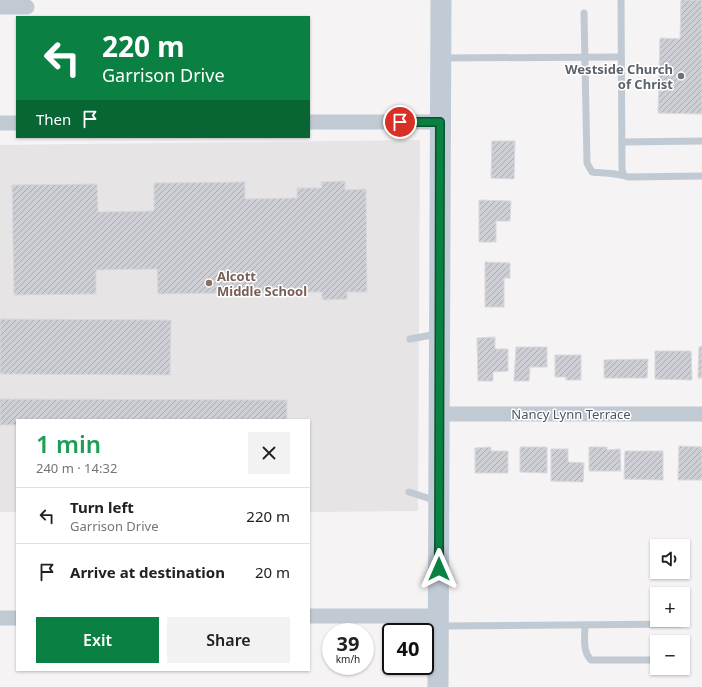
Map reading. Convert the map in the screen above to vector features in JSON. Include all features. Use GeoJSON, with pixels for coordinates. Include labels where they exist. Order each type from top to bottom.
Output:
{"type":"FeatureCollection","features":[{"type":"Feature","properties":{"kind":"street"},"geometry":{"type":"LineString","coordinates":[[438,687],[441,0]]}},
{"type":"Feature","properties":{"kind":"street"},"geometry":{"type":"LineString","coordinates":[[0,7],[27,8]]}},
{"type":"Feature","properties":{"kind":"street"},"geometry":{"type":"LineString","coordinates":[[310,122],[440,122]]}},
{"type":"Feature","properties":{"kind":"street"},"geometry":{"type":"LineString","coordinates":[[0,123],[16,123]]}},
{"type":"Feature","properties":{"kind":"street","name":"Nancy Lynn Terrace"},"geometry":{"type":"LineString","coordinates":[[439,414],[702,414]]}},
{"type":"Feature","properties":{"kind":"street"},"geometry":{"type":"LineString","coordinates":[[310,616],[438,621]]}},
{"type":"Feature","properties":{"kind":"street"},"geometry":{"type":"LineString","coordinates":[[0,618],[16,618]]}},
{"type":"Feature","properties":{"kind":"lane"},"geometry":{"type":"LineString","coordinates":[[621,0],[623,174]]}},
{"type":"Feature","properties":{"kind":"lane"},"geometry":{"type":"LineString","coordinates":[[584,13],[587,163],[592,172],[623,174],[628,177],[702,176]]}},
{"type":"Feature","properties":{"kind":"lane"},"geometry":{"type":"LineString","coordinates":[[441,58],[621,57]]}},
{"type":"Feature","properties":{"kind":"lane"},"geometry":{"type":"LineString","coordinates":[[622,142],[702,141]]}},
{"type":"Feature","properties":{"kind":"lane"},"geometry":{"type":"LineString","coordinates":[[410,339],[440,334]]}},
{"type":"Feature","properties":{"kind":"lane"},"geometry":{"type":"LineString","coordinates":[[409,492],[439,502]]}},
{"type":"Feature","properties":{"kind":"lane"},"geometry":{"type":"LineString","coordinates":[[438,621],[585,625],[650,624]]}},
{"type":"Feature","properties":{"kind":"lane"},"geometry":{"type":"LineString","coordinates":[[585,625],[585,650],[587,656],[591,660],[650,660]]}},
{"type":"Feature","properties":{"kind":"shaded area","name":"Alcott Middle School"},"geometry":{"type":"Polygon","coordinates":[[[420,140],[418,511],[310,512],[310,419],[16,419],[16,512],[0,512],[0,145],[420,140]]]}},
{"type":"Feature","properties":{"kind":"building","name":"Westside Church of Christ"},"geometry":{"type":"Polygon","coordinates":[[[681,0],[702,0],[702,114],[658,113],[660,38],[680,39],[681,0]]]}},
{"type":"Feature","properties":{"kind":"building"},"geometry":{"type":"Polygon","coordinates":[[[492,141],[515,141],[514,179],[491,178],[492,141]]]}},
{"type":"Feature","properties":{"kind":"building"},"geometry":{"type":"Polygon","coordinates":[[[345,181],[345,190],[366,189],[367,292],[347,292],[347,299],[322,300],[322,292],[158,294],[157,269],[96,270],[96,294],[14,295],[12,185],[97,184],[98,212],[154,211],[154,183],[245,182],[245,199],[297,198],[297,188],[322,188],[321,182],[345,181]]]}},
{"type":"Feature","properties":{"kind":"building"},"geometry":{"type":"Polygon","coordinates":[[[479,200],[511,201],[510,221],[496,221],[496,242],[479,242],[479,200]]]}},
{"type":"Feature","properties":{"kind":"building"},"geometry":{"type":"Polygon","coordinates":[[[485,262],[510,263],[510,278],[504,278],[504,307],[485,307],[485,262]]]}},
{"type":"Feature","properties":{"kind":"building"},"geometry":{"type":"Polygon","coordinates":[[[0,319],[171,320],[170,375],[0,374],[0,319]]]}},
{"type":"Feature","properties":{"kind":"building"},"geometry":{"type":"Polygon","coordinates":[[[495,337],[495,349],[508,349],[508,371],[493,372],[493,381],[478,381],[477,338],[495,337]]]}},
{"type":"Feature","properties":{"kind":"building"},"geometry":{"type":"Polygon","coordinates":[[[702,346],[702,378],[698,378],[699,347],[702,346]]]}},
{"type":"Feature","properties":{"kind":"building"},"geometry":{"type":"Polygon","coordinates":[[[516,347],[547,347],[547,367],[530,367],[529,381],[514,381],[516,347]]]}},
{"type":"Feature","properties":{"kind":"building"},"geometry":{"type":"Polygon","coordinates":[[[655,351],[691,351],[692,380],[655,379],[655,351]]]}},
{"type":"Feature","properties":{"kind":"building"},"geometry":{"type":"Polygon","coordinates":[[[555,355],[581,355],[581,380],[566,380],[566,377],[555,377],[555,355]]]}},
{"type":"Feature","properties":{"kind":"building"},"geometry":{"type":"Polygon","coordinates":[[[648,359],[647,378],[604,378],[604,360],[648,359]]]}},
{"type":"Feature","properties":{"kind":"building"},"geometry":{"type":"Polygon","coordinates":[[[0,399],[287,400],[287,419],[16,419],[16,425],[0,425],[0,399]]]}},
{"type":"Feature","properties":{"kind":"building"},"geometry":{"type":"Polygon","coordinates":[[[679,446],[702,447],[702,480],[678,480],[679,446]]]}},
{"type":"Feature","properties":{"kind":"building"},"geometry":{"type":"Polygon","coordinates":[[[491,447],[491,451],[508,451],[508,473],[475,473],[475,448],[491,447]]]}},
{"type":"Feature","properties":{"kind":"building"},"geometry":{"type":"Polygon","coordinates":[[[520,447],[547,447],[547,473],[520,472],[520,447]]]}},
{"type":"Feature","properties":{"kind":"building"},"geometry":{"type":"Polygon","coordinates":[[[589,447],[607,447],[607,450],[620,449],[621,471],[589,471],[589,447]]]}},
{"type":"Feature","properties":{"kind":"building"},"geometry":{"type":"Polygon","coordinates":[[[551,449],[568,449],[568,462],[584,463],[583,482],[551,481],[551,449]]]}},
{"type":"Feature","properties":{"kind":"building"},"geometry":{"type":"Polygon","coordinates":[[[625,451],[663,451],[663,480],[624,479],[625,451]]]}},
{"type":"Feature","properties":{"kind":"place","name":"Westside Church of Christ"},"geometry":{"type":"Point","coordinates":[681,76]}},
{"type":"Feature","properties":{"kind":"place","name":"Alcott Middle School"},"geometry":{"type":"Point","coordinates":[209,283]}},
{"type":"Feature","properties":{"kind":"route"},"geometry":{"type":"LineString","coordinates":[[400,122],[440,122],[439,569]]}}]}
